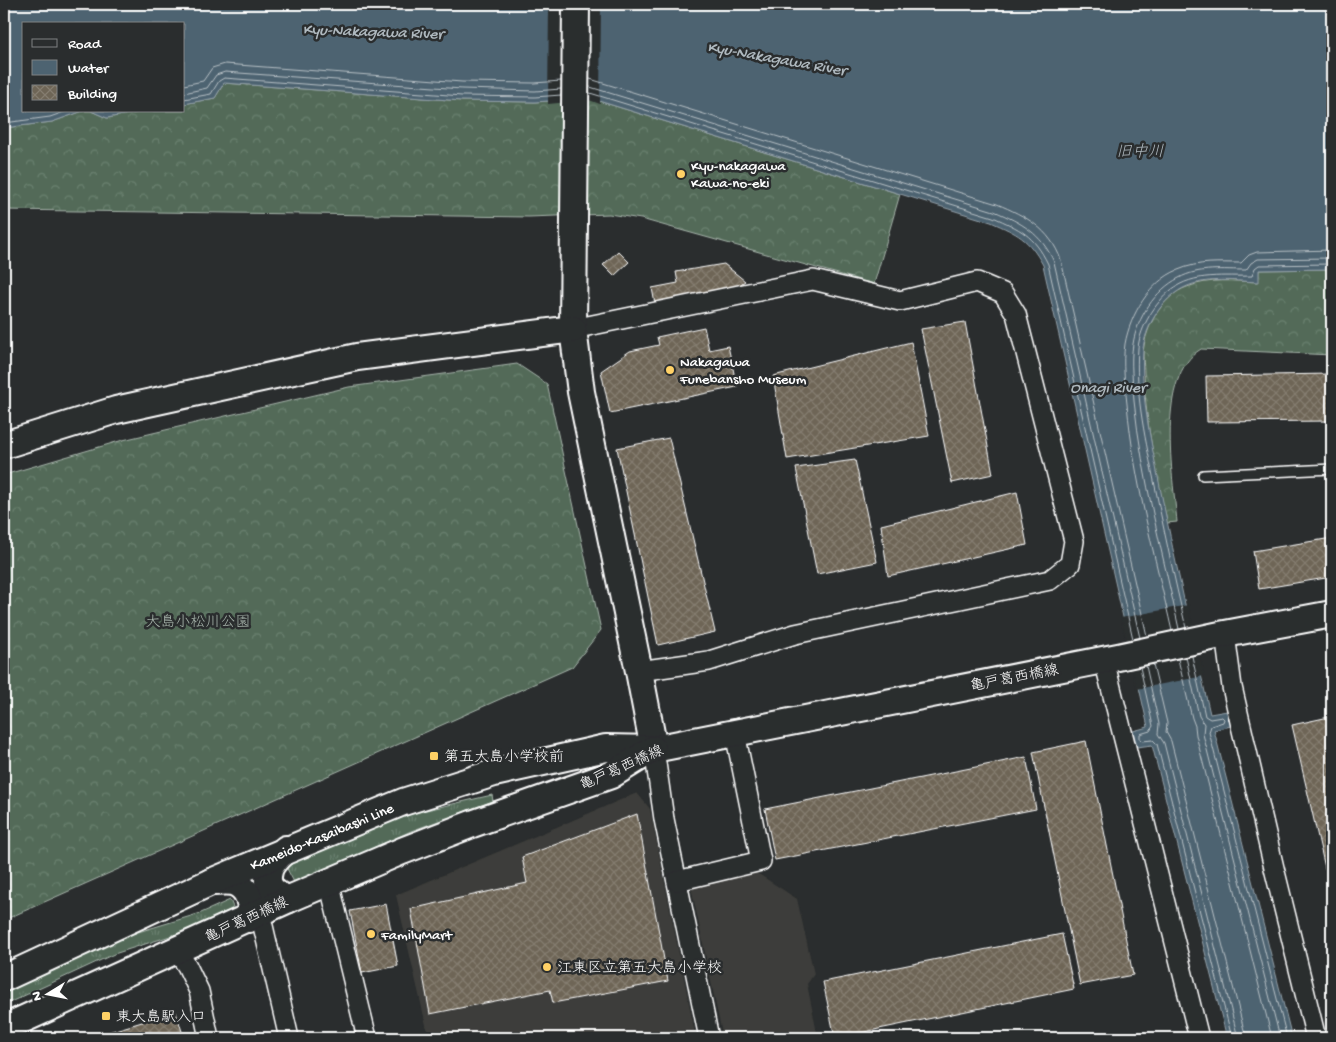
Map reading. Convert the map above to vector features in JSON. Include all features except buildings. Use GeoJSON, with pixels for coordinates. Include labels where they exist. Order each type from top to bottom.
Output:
{"type":"FeatureCollection","features":[{"type":"Feature","properties":{"kind":"main road"},"geometry":{"type":"LineString","coordinates":[[576,4],[573,329],[581,392],[654,749]]}},
{"type":"Feature","properties":{"kind":"main road"},"geometry":{"type":"LineString","coordinates":[[4,445],[116,410],[358,356],[573,329]]}},
{"type":"Feature","properties":{"kind":"main road"},"geometry":{"type":"LineString","coordinates":[[1220,635],[1332,614]]}},
{"type":"Feature","properties":{"kind":"main road","name":"亀戸葛西橋線"},"geometry":{"type":"LineString","coordinates":[[4,1028],[328,882],[454,831],[611,775],[654,749],[1220,635]]}},
{"type":"Feature","properties":{"kind":"main road","name":"Kameido-Kasaibashi Line"},"geometry":{"type":"LineString","coordinates":[[4,978],[211,882],[286,849],[403,802],[494,773],[606,748],[654,749]]}},
{"type":"Feature","properties":{"kind":"main road"},"geometry":{"type":"LineString","coordinates":[[286,849],[268,871],[272,890],[278,896],[289,899]]}},
{"type":"Feature","properties":{"kind":"main road"},"geometry":{"type":"LineString","coordinates":[[211,882],[232,882],[245,891],[254,916]]}},
{"type":"Feature","properties":{"kind":"street"},"geometry":{"type":"LineString","coordinates":[[573,329],[813,280],[900,300],[977,282],[1002,293],[1016,314],[1074,541],[1070,564],[1050,580],[795,634],[709,662],[639,671]]}},
{"type":"Feature","properties":{"kind":"street"},"geometry":{"type":"LineString","coordinates":[[1220,635],[1316,1038]]}},
{"type":"Feature","properties":{"kind":"street"},"geometry":{"type":"LineString","coordinates":[[1108,659],[1193,1037]]}},
{"type":"Feature","properties":{"kind":"street"},"geometry":{"type":"LineString","coordinates":[[677,881],[761,861],[735,733]]}},
{"type":"Feature","properties":{"kind":"street"},"geometry":{"type":"LineString","coordinates":[[654,749],[664,819],[709,1038]]}},
{"type":"Feature","properties":{"kind":"street"},"geometry":{"type":"LineString","coordinates":[[328,882],[367,1038]]}},
{"type":"Feature","properties":{"kind":"street"},"geometry":{"type":"LineString","coordinates":[[254,916],[289,1038]]}},
{"type":"Feature","properties":{"kind":"street"},"geometry":{"type":"LineString","coordinates":[[177,951],[187,966],[199,991],[209,1038]]}},
{"type":"Feature","properties":{"kind":"lane"},"geometry":{"type":"LineString","coordinates":[[1203,475],[1332,469]]}},
{"type":"Feature","properties":{"kind":"shaded area","name":"江東区立第五大島小学校"},"geometry":{"type":"Polygon","coordinates":[[[637,793],[650,809],[696,1038],[429,1038],[396,895],[637,793]]]}},
{"type":"Feature","properties":{"kind":"shaded area"},"geometry":{"type":"Polygon","coordinates":[[[751,869],[797,899],[814,974],[807,984],[818,1038],[723,1038],[690,882],[751,869]]]}},
{"type":"Feature","properties":{"kind":"green space"},"geometry":{"type":"Polygon","coordinates":[[[224,83],[462,101],[535,102],[589,98],[900,194],[874,284],[641,219],[609,214],[529,217],[4,210],[4,128],[52,122],[80,112],[93,112],[107,118],[140,112],[185,112],[185,104],[215,98],[224,83]]]}},
{"type":"Feature","properties":{"kind":"green space"},"geometry":{"type":"Polygon","coordinates":[[[1332,269],[1332,355],[1201,349],[1187,363],[1177,381],[1172,404],[1170,429],[1177,522],[1167,523],[1149,430],[1143,360],[1146,337],[1158,311],[1171,296],[1195,284],[1222,281],[1258,282],[1259,270],[1332,269]]]}},
{"type":"Feature","properties":{"kind":"green space","name":"大島小松川公園"},"geometry":{"type":"Polygon","coordinates":[[[517,364],[547,384],[601,630],[572,667],[4,920],[4,475],[123,440],[349,387],[517,364]]]}},
{"type":"Feature","properties":{"kind":"green space"},"geometry":{"type":"Polygon","coordinates":[[[492,795],[493,801],[411,831],[295,884],[284,863],[383,820],[492,795]]]}},
{"type":"Feature","properties":{"kind":"green space"},"geometry":{"type":"Polygon","coordinates":[[[230,900],[235,912],[195,928],[114,954],[4,1005],[4,991],[125,936],[201,913],[230,900]]]}},
{"type":"Feature","properties":{"kind":"water","name":"旧中川"},"geometry":{"type":"Polygon","coordinates":[[[4,4],[1332,4],[1332,269],[1259,270],[1259,282],[1215,280],[1183,288],[1168,299],[1153,318],[1146,334],[1143,349],[1145,403],[1173,548],[1210,714],[1227,711],[1231,726],[1214,730],[1292,1038],[1227,1038],[1152,745],[1137,747],[1133,731],[1148,727],[1043,265],[1038,256],[1021,238],[991,222],[589,98],[535,102],[462,101],[224,83],[215,98],[185,104],[185,22],[22,22],[22,112],[80,112],[52,122],[4,128],[4,4]]]}},
{"type":"Feature","properties":{"kind":"water"},"geometry":{"type":"Polygon","coordinates":[[[93,112],[140,112],[107,118],[93,112]]]}},
{"type":"Feature","properties":{"kind":"pier"},"geometry":{"type":"Polygon","coordinates":[[[549,4],[601,4],[600,104],[589,100],[548,104],[549,4]]]}},
{"type":"Feature","properties":{"kind":"pier"},"geometry":{"type":"Polygon","coordinates":[[[1188,605],[1204,676],[1137,689],[1121,618],[1188,605]]]}},
{"type":"Feature","properties":{"kind":"place","name":"Kyu-nakagawa Kawa-no-eki"},"geometry":{"type":"Point","coordinates":[681,174]}},
{"type":"Feature","properties":{"kind":"place","name":"Nakagawa Funebansho Museum"},"geometry":{"type":"Point","coordinates":[670,370]}},
{"type":"Feature","properties":{"kind":"place","name":"第五大島小学校前"},"geometry":{"type":"Point","coordinates":[434,756]}},
{"type":"Feature","properties":{"kind":"place","name":"FamilyMart"},"geometry":{"type":"Point","coordinates":[371,934]}},
{"type":"Feature","properties":{"kind":"place","name":"江東区立第五大島小学校"},"geometry":{"type":"Point","coordinates":[547,967]}},
{"type":"Feature","properties":{"kind":"place","name":"東大島駅入口"},"geometry":{"type":"Point","coordinates":[106,1016]}},
{"type":"Feature","properties":{"kind":"water label","name":"Kyu-Nakagawa River"},"geometry":{"type":"Point","coordinates":[373,30]}},
{"type":"Feature","properties":{"kind":"water label","name":"Kyu-Nakagawa River"},"geometry":{"type":"Point","coordinates":[777,57]}},
{"type":"Feature","properties":{"kind":"water label","name":"Onagi River"},"geometry":{"type":"Point","coordinates":[1108,386]}}]}
